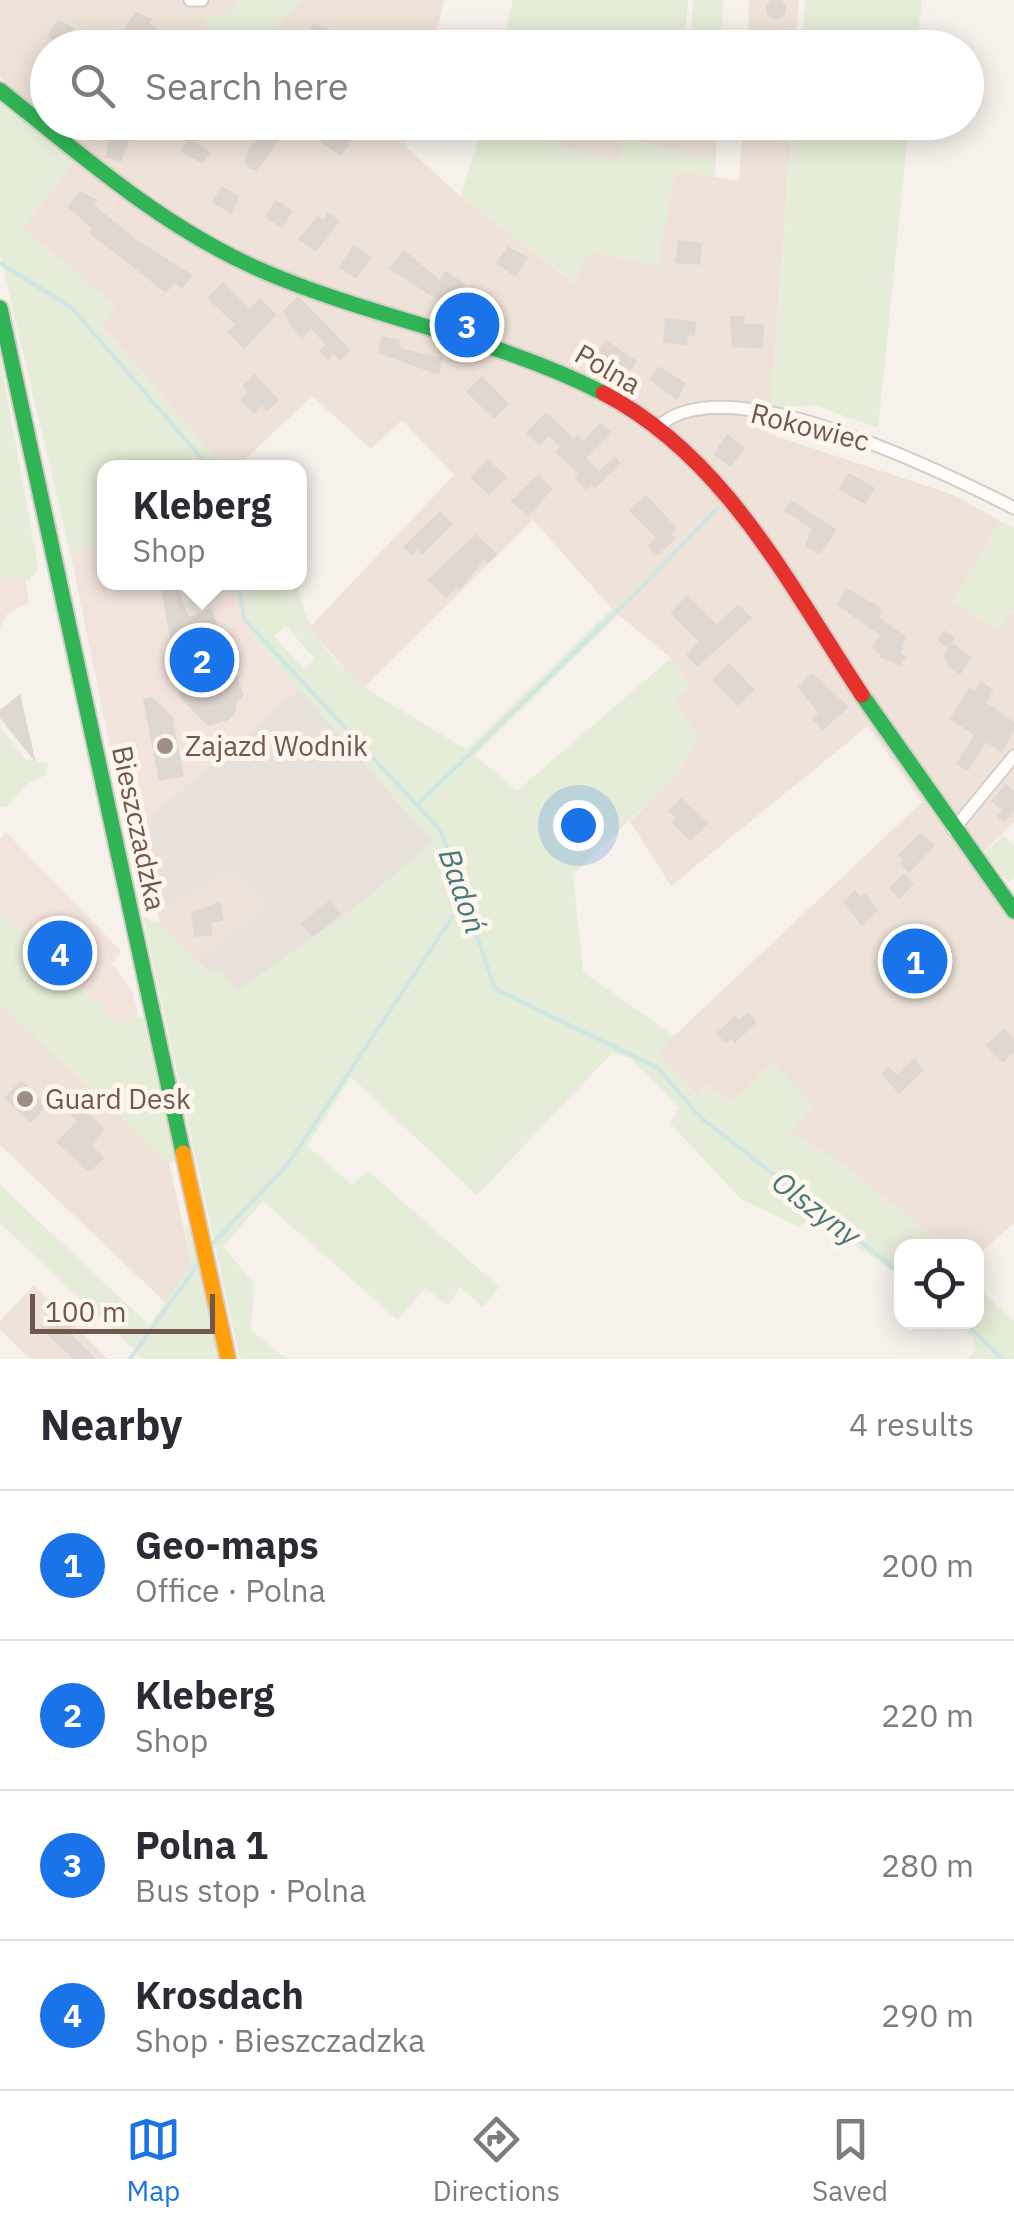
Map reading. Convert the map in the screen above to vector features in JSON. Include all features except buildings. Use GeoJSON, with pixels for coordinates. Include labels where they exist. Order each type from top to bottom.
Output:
{"type":"FeatureCollection","features":[{"type":"Feature","properties":{"kind":"street"},"geometry":{"type":"LineString","coordinates":[[190,0],[202,0]]}},
{"type":"Feature","properties":{"kind":"street","name":"Polna"},"geometry":{"type":"LineString","coordinates":[[0,90],[30,116]]}},
{"type":"Feature","properties":{"kind":"street","name":"Polna"},"geometry":{"type":"LineString","coordinates":[[59,140],[102,177],[199,242],[322,291],[534,356],[601,391],[658,428],[694,460],[759,533],[953,830],[1014,911]]}},
{"type":"Feature","properties":{"kind":"street","name":"Bieszczadzka"},"geometry":{"type":"LineString","coordinates":[[0,308],[228,1359]]}},
{"type":"Feature","properties":{"kind":"street","name":"Rokowiec"},"geometry":{"type":"LineString","coordinates":[[658,428],[677,412],[700,407],[732,408],[824,426],[886,446],[1014,508]]}},
{"type":"Feature","properties":{"kind":"street"},"geometry":{"type":"LineString","coordinates":[[953,830],[1014,756]]}},
{"type":"Feature","properties":{"kind":"shaded area"},"geometry":{"type":"Polygon","coordinates":[[[0,0],[444,0],[437,30],[30,30],[30,102],[0,77],[0,0]]]}},
{"type":"Feature","properties":{"kind":"shaded area"},"geometry":{"type":"Polygon","coordinates":[[[749,0],[799,0],[796,30],[748,30],[749,0]]]}},
{"type":"Feature","properties":{"kind":"shaded area"},"geometry":{"type":"Polygon","coordinates":[[[74,140],[406,140],[404,145],[461,197],[574,283],[589,251],[658,266],[675,170],[739,181],[742,140],[791,141],[769,434],[954,495],[1000,521],[953,602],[1014,614],[1014,822],[971,864],[1014,920],[1014,1223],[984,1250],[984,1239],[934,1239],[842,1163],[789,1132],[772,1062],[730,1104],[706,1084],[697,1095],[656,1053],[922,802],[868,726],[671,886],[630,821],[678,773],[674,700],[690,686],[671,658],[615,612],[533,520],[362,689],[309,628],[454,475],[402,420],[371,449],[312,396],[244,460],[217,460],[101,325],[116,307],[23,228],[71,166],[74,140]]]}},
{"type":"Feature","properties":{"kind":"shaded area"},"geometry":{"type":"Polygon","coordinates":[[[554,140],[623,140],[618,163],[553,144],[554,140]]]}},
{"type":"Feature","properties":{"kind":"shaded area"},"geometry":{"type":"Polygon","coordinates":[[[631,140],[717,140],[716,160],[631,140]]]}},
{"type":"Feature","properties":{"kind":"shaded area"},"geometry":{"type":"Polygon","coordinates":[[[97,543],[97,590],[183,590],[191,611],[231,590],[244,590],[254,639],[299,689],[140,826],[126,825],[71,556],[97,543]]]}},
{"type":"Feature","properties":{"kind":"shaded area"},"geometry":{"type":"Polygon","coordinates":[[[0,571],[3,578],[25,579],[29,602],[6,615],[0,628],[0,571]]]}},
{"type":"Feature","properties":{"kind":"shaded area"},"geometry":{"type":"Polygon","coordinates":[[[299,689],[433,842],[364,901],[237,992],[221,971],[208,972],[196,960],[266,906],[232,867],[169,907],[156,905],[140,826],[299,689]]]}},
{"type":"Feature","properties":{"kind":"shaded area"},"geometry":{"type":"Polygon","coordinates":[[[6,832],[121,951],[112,963],[133,993],[138,1015],[122,1025],[0,910],[0,839],[6,832]]]}},
{"type":"Feature","properties":{"kind":"shaded area"},"geometry":{"type":"Polygon","coordinates":[[[232,866],[266,906],[196,960],[160,924],[156,905],[169,907],[232,866]]]}},
{"type":"Feature","properties":{"kind":"shaded area"},"geometry":{"type":"Polygon","coordinates":[[[0,1003],[169,1163],[192,1265],[166,1303],[0,1145],[0,1003]]]}},
{"type":"Feature","properties":{"kind":"shaded area"},"geometry":{"type":"Polygon","coordinates":[[[34,1285],[108,1359],[30,1359],[0,1329],[0,1321],[34,1285]]]}},
{"type":"Feature","properties":{"kind":"green space"},"geometry":{"type":"Polygon","coordinates":[[[239,0],[303,0],[273,30],[207,30],[205,18],[229,11],[239,0]]]}},
{"type":"Feature","properties":{"kind":"green space"},"geometry":{"type":"Polygon","coordinates":[[[513,0],[688,0],[685,30],[506,30],[513,0]]]}},
{"type":"Feature","properties":{"kind":"green space"},"geometry":{"type":"Polygon","coordinates":[[[693,0],[723,0],[722,30],[692,30],[693,0]]]}},
{"type":"Feature","properties":{"kind":"green space"},"geometry":{"type":"Polygon","coordinates":[[[805,0],[922,0],[918,30],[803,30],[805,0]]]}},
{"type":"Feature","properties":{"kind":"green space"},"geometry":{"type":"Polygon","coordinates":[[[0,100],[30,125],[30,140],[48,140],[71,159],[71,166],[23,228],[116,307],[101,326],[217,460],[97,460],[97,543],[71,556],[0,254],[0,100]]]}},
{"type":"Feature","properties":{"kind":"green space"},"geometry":{"type":"Polygon","coordinates":[[[478,140],[554,140],[553,144],[617,163],[623,140],[631,140],[716,160],[714,178],[675,170],[658,267],[589,251],[575,283],[461,197],[478,140]]]}},
{"type":"Feature","properties":{"kind":"green space"},"geometry":{"type":"Polygon","coordinates":[[[792,140],[907,140],[878,428],[814,405],[771,409],[792,140]]]}},
{"type":"Feature","properties":{"kind":"green space"},"geometry":{"type":"Polygon","coordinates":[[[0,358],[37,561],[37,571],[29,580],[3,578],[0,571],[0,358]]]}},
{"type":"Feature","properties":{"kind":"green space"},"geometry":{"type":"Polygon","coordinates":[[[1000,521],[1014,528],[1014,614],[1010,612],[998,631],[953,602],[1000,521]]]}},
{"type":"Feature","properties":{"kind":"green space"},"geometry":{"type":"Polygon","coordinates":[[[183,590],[232,590],[191,612],[183,590]]]}},
{"type":"Feature","properties":{"kind":"green space"},"geometry":{"type":"Polygon","coordinates":[[[244,590],[300,590],[306,614],[338,664],[386,701],[466,750],[612,609],[619,614],[475,755],[517,791],[671,658],[690,686],[674,700],[699,737],[678,773],[573,875],[583,972],[674,1036],[657,1054],[696,1095],[706,1084],[731,1103],[772,1061],[815,1106],[790,1132],[842,1163],[934,1239],[894,1239],[894,1272],[814,1215],[800,1227],[741,1199],[670,1123],[679,1108],[632,1059],[612,1053],[477,1195],[351,1077],[307,1146],[352,1185],[368,1171],[499,1287],[483,1307],[460,1287],[448,1305],[425,1288],[398,1320],[263,1201],[223,1247],[254,1283],[251,1330],[286,1359],[240,1359],[143,917],[160,924],[208,972],[221,971],[237,992],[364,901],[433,842],[254,639],[244,590]],[[286,626],[274,636],[304,669],[315,659],[286,626]]]}},
{"type":"Feature","properties":{"kind":"green space"},"geometry":{"type":"Polygon","coordinates":[[[0,727],[25,759],[48,764],[46,775],[29,783],[6,807],[0,807],[0,727]]]}},
{"type":"Feature","properties":{"kind":"green space"},"geometry":{"type":"Polygon","coordinates":[[[1003,835],[1014,845],[1014,876],[1009,882],[984,854],[1003,835]]]}},
{"type":"Feature","properties":{"kind":"green space"},"geometry":{"type":"Polygon","coordinates":[[[0,910],[122,1025],[133,1016],[143,1018],[176,1160],[169,1163],[0,1003],[0,910]]]}},
{"type":"Feature","properties":{"kind":"green space"},"geometry":{"type":"Polygon","coordinates":[[[0,1185],[149,1325],[192,1265],[185,1228],[189,1227],[220,1359],[144,1359],[0,1223],[0,1185]]]}},
{"type":"Feature","properties":{"kind":"green space"},"geometry":{"type":"Polygon","coordinates":[[[984,1293],[1014,1321],[1014,1359],[967,1359],[976,1351],[973,1338],[963,1329],[984,1329],[984,1293]]]}},
{"type":"Feature","properties":{"kind":"waterway","name":"Badoń"},"geometry":{"type":"LineString","coordinates":[[0,263],[72,308],[203,460]]}},
{"type":"Feature","properties":{"kind":"waterway"},"geometry":{"type":"LineString","coordinates":[[417,805],[642,587],[718,507]]}},
{"type":"Feature","properties":{"kind":"waterway","name":"Badoń"},"geometry":{"type":"LineString","coordinates":[[239,590],[244,619],[441,831],[495,989],[658,1068],[700,1117],[894,1268]]}},
{"type":"Feature","properties":{"kind":"waterway"},"geometry":{"type":"LineString","coordinates":[[213,1243],[288,1164],[463,901]]}},
{"type":"Feature","properties":{"kind":"waterway"},"geometry":{"type":"LineString","coordinates":[[130,1359],[197,1266]]}},
{"type":"Feature","properties":{"kind":"waterway","name":"Olszyny"},"geometry":{"type":"LineString","coordinates":[[971,1329],[1003,1359]]}},
{"type":"Feature","properties":{"kind":"traffic: fast"},"geometry":{"type":"LineString","coordinates":[[0,90],[30,114]]}},
{"type":"Feature","properties":{"kind":"traffic: fast"},"geometry":{"type":"LineString","coordinates":[[62,140],[153,209],[254,267],[341,300],[518,356],[603,393]]}},
{"type":"Feature","properties":{"kind":"traffic: fast"},"geometry":{"type":"LineString","coordinates":[[0,308],[183,1153]]}},
{"type":"Feature","properties":{"kind":"traffic: fast"},"geometry":{"type":"LineString","coordinates":[[862,695],[1014,911]]}},
{"type":"Feature","properties":{"kind":"traffic: slow"},"geometry":{"type":"LineString","coordinates":[[183,1153],[228,1359]]}},
{"type":"Feature","properties":{"kind":"traffic: jam"},"geometry":{"type":"LineString","coordinates":[[603,393],[685,451],[719,487],[780,568],[862,695]]}},
{"type":"Feature","properties":{"kind":"place","name":"Polna 1"},"geometry":{"type":"Point","coordinates":[467,325]}},
{"type":"Feature","properties":{"kind":"place","name":"Kleberg"},"geometry":{"type":"Point","coordinates":[202,660]}},
{"type":"Feature","properties":{"kind":"place","name":"Zajazd Wodnik"},"geometry":{"type":"Point","coordinates":[165,746]}},
{"type":"Feature","properties":{"kind":"place","name":"Krosdach"},"geometry":{"type":"Point","coordinates":[60,953]}},
{"type":"Feature","properties":{"kind":"place","name":"Geo-maps"},"geometry":{"type":"Point","coordinates":[915,961]}},
{"type":"Feature","properties":{"kind":"place","name":"Guard Desk"},"geometry":{"type":"Point","coordinates":[25,1099]}}]}
